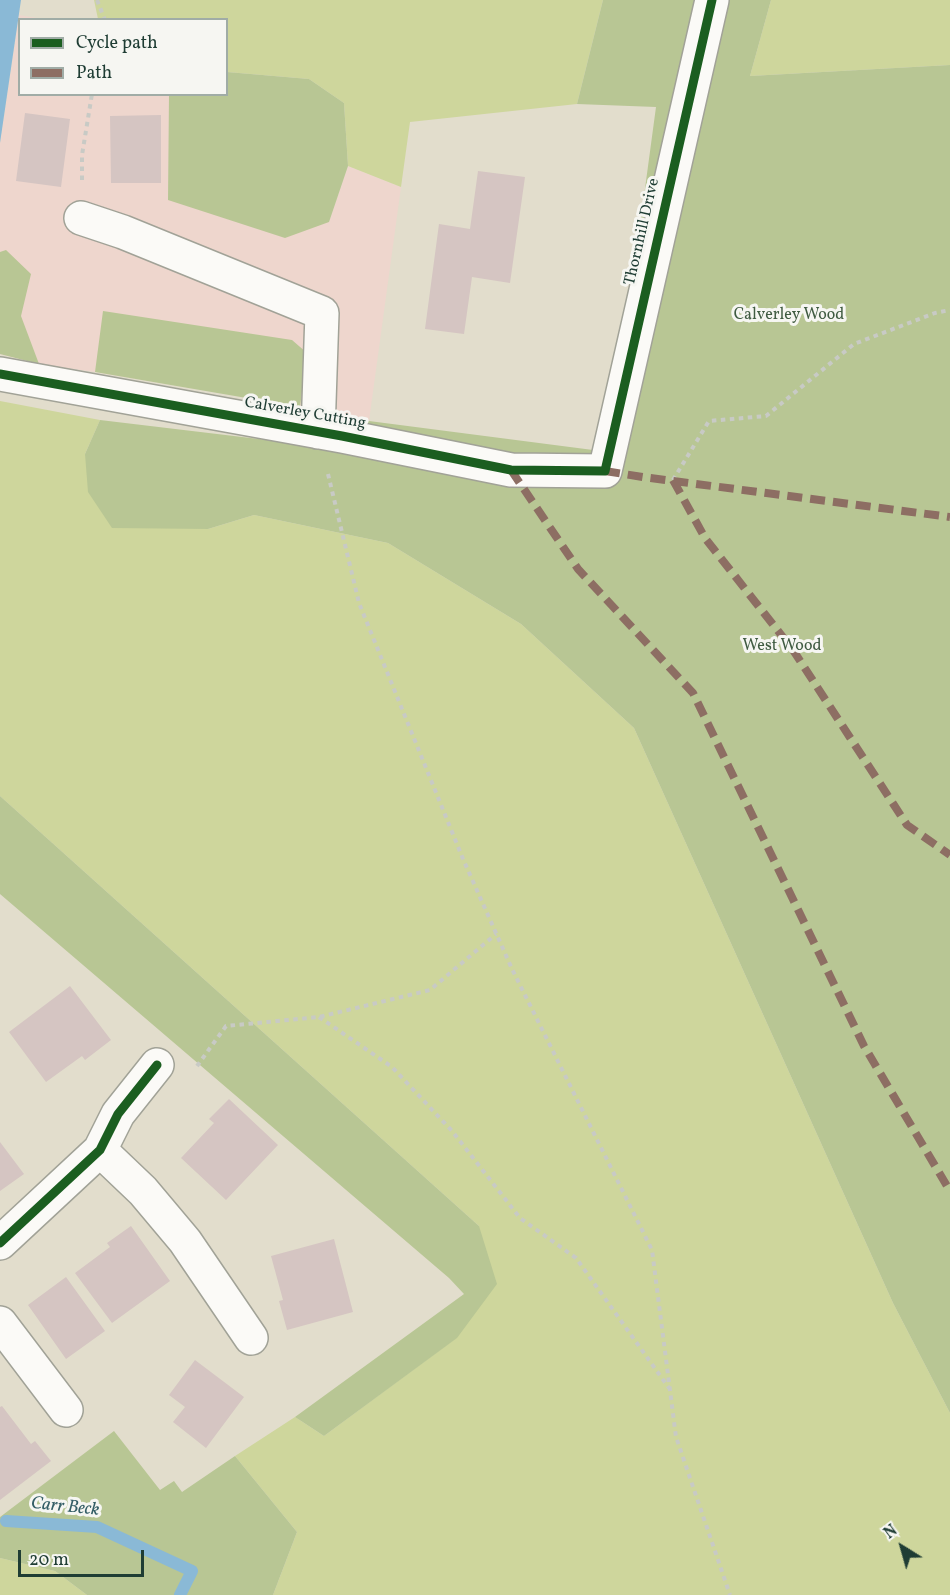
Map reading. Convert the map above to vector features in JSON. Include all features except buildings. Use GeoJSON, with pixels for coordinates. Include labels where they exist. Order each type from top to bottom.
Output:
{"type":"FeatureCollection","features":[{"type":"Feature","properties":{"kind":"street","name":"Thornhill Drive"},"geometry":{"type":"LineString","coordinates":[[605,471],[712,0]]}},
{"type":"Feature","properties":{"kind":"street"},"geometry":{"type":"LineString","coordinates":[[81,218],[134,236],[322,313],[318,432]]}},
{"type":"Feature","properties":{"kind":"street","name":"Calverley Cutting"},"geometry":{"type":"LineString","coordinates":[[0,374],[511,470],[605,471]]}},
{"type":"Feature","properties":{"kind":"street"},"geometry":{"type":"LineString","coordinates":[[0,1243],[100,1150],[117,1114],[157,1065]]}},
{"type":"Feature","properties":{"kind":"street"},"geometry":{"type":"LineString","coordinates":[[100,1150],[143,1191],[185,1241],[251,1338]]}},
{"type":"Feature","properties":{"kind":"street"},"geometry":{"type":"LineString","coordinates":[[0,1323],[66,1410]]}},
{"type":"Feature","properties":{"kind":"path"},"geometry":{"type":"LineString","coordinates":[[98,0],[104,18]]}},
{"type":"Feature","properties":{"kind":"path"},"geometry":{"type":"LineString","coordinates":[[81,218],[82,155],[92,96]]}},
{"type":"Feature","properties":{"kind":"path"},"geometry":{"type":"LineString","coordinates":[[673,480],[709,421],[766,417],[854,344],[935,313],[950,310]]}},
{"type":"Feature","properties":{"kind":"path"},"geometry":{"type":"LineString","coordinates":[[318,432],[359,603],[463,859],[512,969],[652,1250],[676,1437],[730,1595]]}},
{"type":"Feature","properties":{"kind":"path"},"geometry":{"type":"LineString","coordinates":[[157,1065],[193,1071],[226,1026],[319,1017],[430,990],[496,934]]}},
{"type":"Feature","properties":{"kind":"path"},"geometry":{"type":"LineString","coordinates":[[319,1017],[392,1067],[452,1131],[520,1218],[576,1258],[670,1389]]}},
{"type":"Feature","properties":{"kind":"shaded area"},"geometry":{"type":"Polygon","coordinates":[[[19,15],[37,18],[19,18],[19,15]]]}},
{"type":"Feature","properties":{"kind":"shaded area"},"geometry":{"type":"Polygon","coordinates":[[[18,22],[18,96],[169,96],[169,200],[329,222],[348,166],[401,187],[369,421],[299,406],[39,364],[0,354],[0,143],[18,22]]]}},
{"type":"Feature","properties":{"kind":"green space"},"geometry":{"type":"Polygon","coordinates":[[[94,0],[603,0],[577,104],[410,122],[401,187],[348,166],[344,103],[309,79],[228,72],[228,18],[98,18],[94,0]]]}},
{"type":"Feature","properties":{"kind":"green space"},"geometry":{"type":"Polygon","coordinates":[[[603,0],[771,0],[750,76],[950,65],[950,1413],[893,1303],[634,728],[521,624],[388,543],[254,515],[208,529],[112,528],[88,492],[85,454],[100,420],[284,442],[299,407],[95,372],[103,311],[292,340],[307,353],[300,407],[369,421],[593,450],[629,307],[656,107],[577,104],[603,0]]]}},
{"type":"Feature","properties":{"kind":"green space"},"geometry":{"type":"Polygon","coordinates":[[[771,0],[950,0],[950,65],[750,76],[771,0]]]}},
{"type":"Feature","properties":{"kind":"green space"},"geometry":{"type":"Polygon","coordinates":[[[228,72],[309,79],[344,103],[348,166],[329,222],[285,238],[168,200],[169,96],[228,96],[228,72]]]}},
{"type":"Feature","properties":{"kind":"green space"},"geometry":{"type":"Polygon","coordinates":[[[6,250],[31,274],[21,316],[39,364],[0,354],[0,252],[6,250]]]}},
{"type":"Feature","properties":{"kind":"green space"},"geometry":{"type":"Polygon","coordinates":[[[0,401],[100,420],[85,454],[208,529],[254,515],[388,543],[521,624],[634,728],[893,1303],[950,1413],[950,1595],[273,1595],[297,1532],[235,1456],[295,1417],[324,1436],[456,1338],[479,1226],[0,796],[0,401]]]}},
{"type":"Feature","properties":{"kind":"green space"},"geometry":{"type":"Polygon","coordinates":[[[0,796],[479,1226],[497,1284],[457,1338],[324,1436],[295,1417],[464,1294],[449,1278],[0,894],[0,796]]]}},
{"type":"Feature","properties":{"kind":"green space"},"geometry":{"type":"Polygon","coordinates":[[[114,1431],[160,1490],[174,1481],[182,1492],[235,1456],[297,1532],[273,1595],[87,1595],[55,1571],[0,1558],[0,1517],[114,1431]]]}},
{"type":"Feature","properties":{"kind":"green space"},"geometry":{"type":"Polygon","coordinates":[[[0,1558],[55,1571],[87,1595],[0,1595],[0,1558]]]}},
{"type":"Feature","properties":{"kind":"water"},"geometry":{"type":"Polygon","coordinates":[[[0,0],[21,0],[18,18],[0,143],[0,0]]]}},
{"type":"Feature","properties":{"kind":"waterway","name":"Carr Beck"},"geometry":{"type":"LineString","coordinates":[[6,1521],[97,1527],[192,1571],[180,1595]]}},
{"type":"Feature","properties":{"kind":"marked path"},"geometry":{"type":"LineString","coordinates":[[511,470],[578,569],[693,693],[864,1046],[950,1191]]}},
{"type":"Feature","properties":{"kind":"marked path"},"geometry":{"type":"LineString","coordinates":[[605,471],[950,517]]}},
{"type":"Feature","properties":{"kind":"marked path"},"geometry":{"type":"LineString","coordinates":[[673,480],[705,538],[793,650],[907,825],[950,855]]}},
{"type":"Feature","properties":{"kind":"cycle path"},"geometry":{"type":"LineString","coordinates":[[0,374],[342,436],[511,470],[605,471],[712,0]]}},
{"type":"Feature","properties":{"kind":"cycle path"},"geometry":{"type":"LineString","coordinates":[[0,1243],[100,1150],[118,1114],[157,1065]]}},
{"type":"Feature","properties":{"kind":"park label","name":"Calverley Wood"},"geometry":{"type":"Point","coordinates":[789,316]}},
{"type":"Feature","properties":{"kind":"park label","name":"West Wood"},"geometry":{"type":"Point","coordinates":[782,647]}}]}
